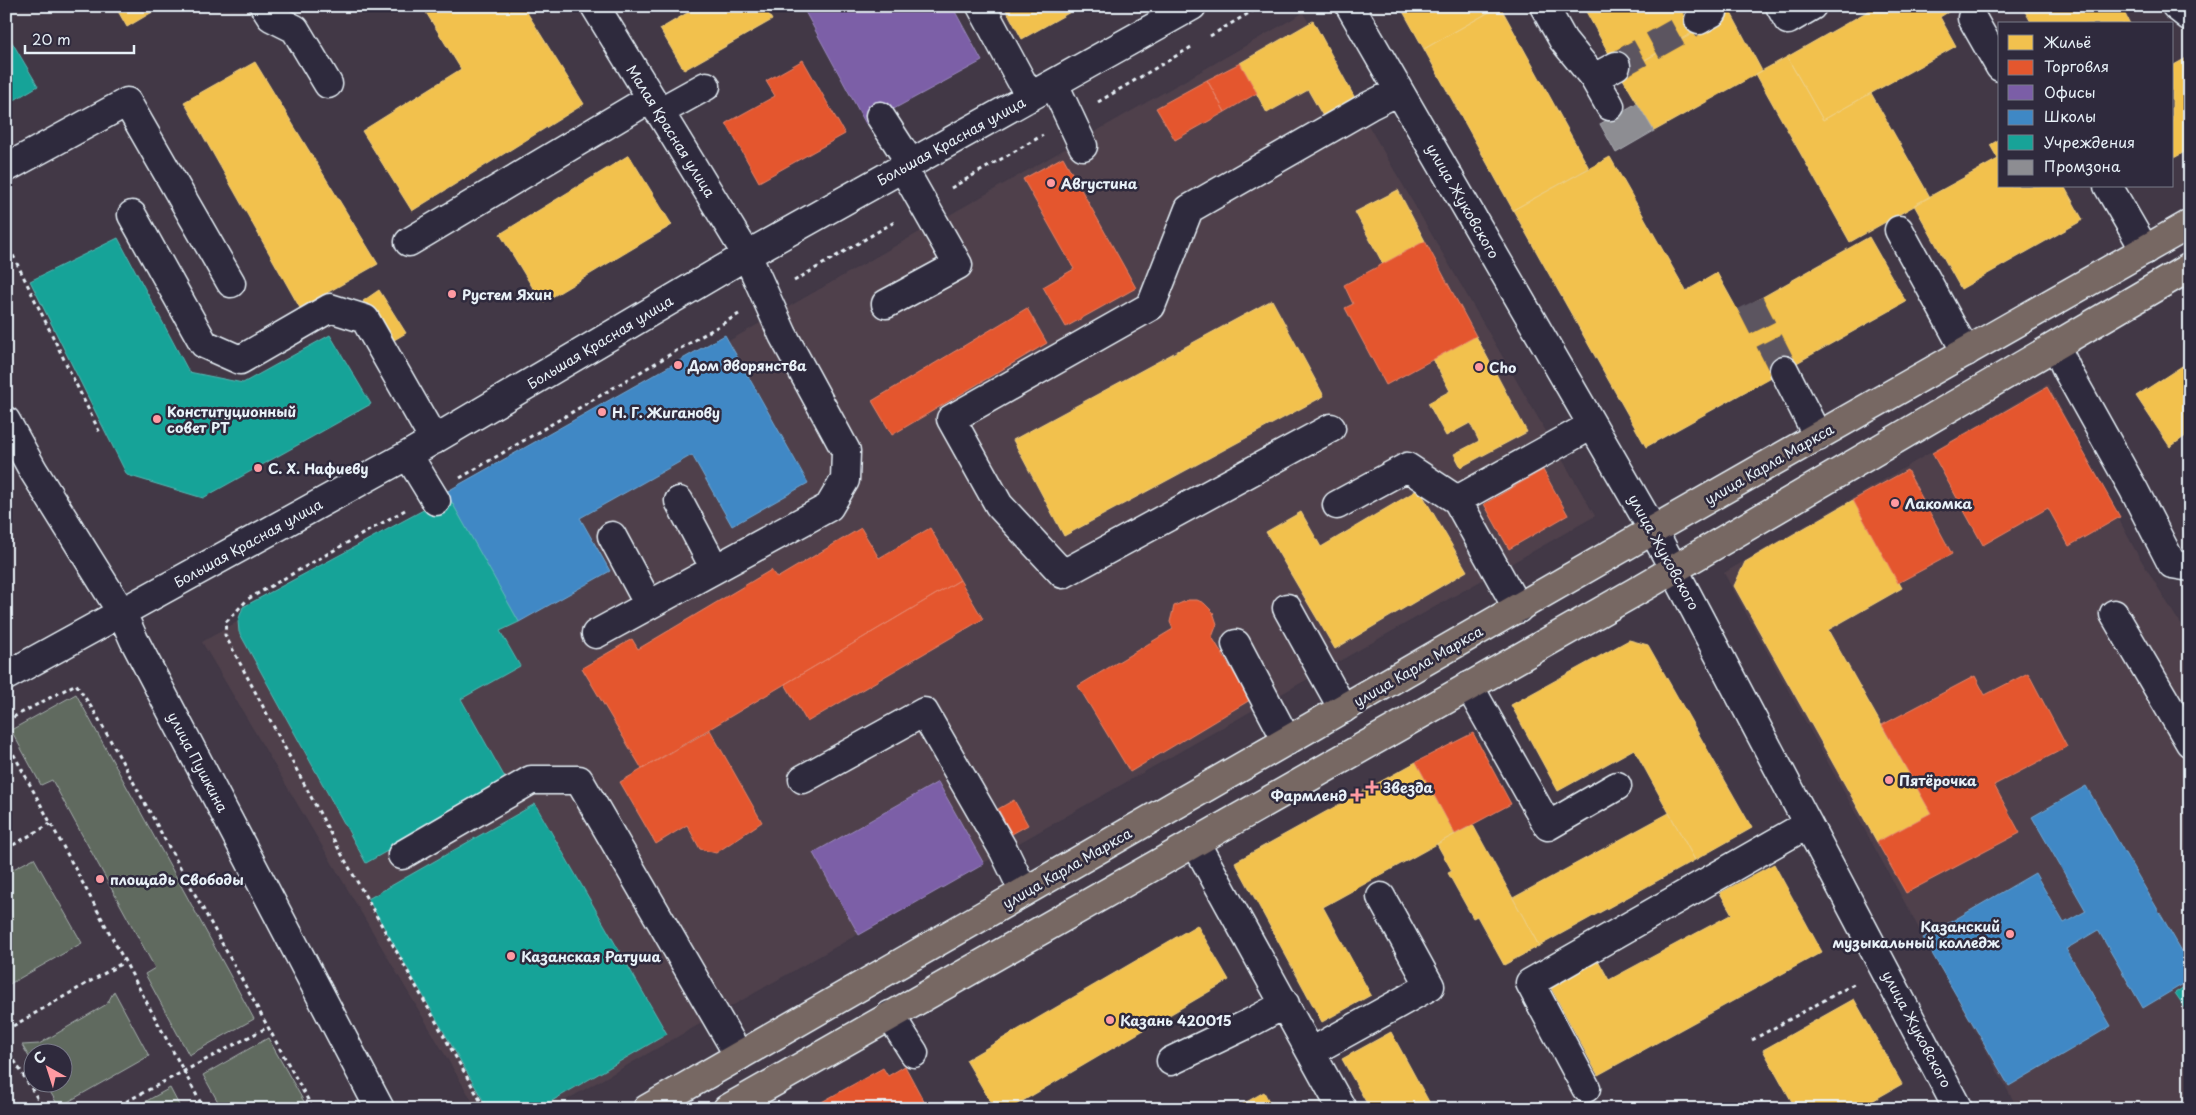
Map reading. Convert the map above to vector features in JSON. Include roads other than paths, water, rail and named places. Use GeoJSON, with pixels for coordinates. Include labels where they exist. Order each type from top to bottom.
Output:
{"type":"FeatureCollection","features":[{"type":"Feature","properties":{"kind":"main road","name":"улица Карла Маркса"},"geometry":{"type":"LineString","coordinates":[[648,1109],[1653,530],[2190,224]]}},
{"type":"Feature","properties":{"kind":"main road"},"geometry":{"type":"LineString","coordinates":[[727,1109],[1673,569],[2190,267]]}},
{"type":"Feature","properties":{"kind":"street"},"geometry":{"type":"LineString","coordinates":[[264,6],[271,17],[295,29],[328,84]]}},
{"type":"Feature","properties":{"kind":"street"},"geometry":{"type":"LineString","coordinates":[[981,6],[1030,97]]}},
{"type":"Feature","properties":{"kind":"street","name":"Большая Красная улица"},"geometry":{"type":"LineString","coordinates":[[6,676],[434,440],[747,255],[1054,84],[1158,15],[1192,6]]}},
{"type":"Feature","properties":{"kind":"street","name":"улица Жуковского"},"geometry":{"type":"LineString","coordinates":[[1350,6],[1653,530],[1958,1109]]}},
{"type":"Feature","properties":{"kind":"street"},"geometry":{"type":"LineString","coordinates":[[1544,6],[1563,40],[1605,72],[1610,106]]}},
{"type":"Feature","properties":{"kind":"street"},"geometry":{"type":"LineString","coordinates":[[1780,6],[1788,20],[1812,6]]}},
{"type":"Feature","properties":{"kind":"street"},"geometry":{"type":"LineString","coordinates":[[2176,6],[2190,16]]}},
{"type":"Feature","properties":{"kind":"street","name":"Малая Красная улица"},"geometry":{"type":"LineString","coordinates":[[596,634],[829,507],[846,480],[846,451],[783,335],[747,255],[655,105],[601,8]]}},
{"type":"Feature","properties":{"kind":"street"},"geometry":{"type":"LineString","coordinates":[[1972,18],[1998,64]]}},
{"type":"Feature","properties":{"kind":"street"},"geometry":{"type":"LineString","coordinates":[[1054,84],[1083,146]]}},
{"type":"Feature","properties":{"kind":"street"},"geometry":{"type":"LineString","coordinates":[[409,242],[655,105],[706,86]]}},
{"type":"Feature","properties":{"kind":"street"},"geometry":{"type":"LineString","coordinates":[[1331,428],[1063,574],[999,505],[951,418],[1151,306],[1189,209],[1369,106],[1399,91]]}},
{"type":"Feature","properties":{"kind":"street"},"geometry":{"type":"LineString","coordinates":[[6,168],[127,102],[231,283]]}},
{"type":"Feature","properties":{"kind":"street"},"geometry":{"type":"LineString","coordinates":[[880,116],[907,166],[924,204],[958,265],[886,304]]}},
{"type":"Feature","properties":{"kind":"street"},"geometry":{"type":"LineString","coordinates":[[2109,188],[2145,250]]}},
{"type":"Feature","properties":{"kind":"street"},"geometry":{"type":"LineString","coordinates":[[132,215],[204,344],[240,360],[330,308],[365,319],[434,440]]}},
{"type":"Feature","properties":{"kind":"street"},"geometry":{"type":"LineString","coordinates":[[1900,230],[1966,352]]}},
{"type":"Feature","properties":{"kind":"street"},"geometry":{"type":"LineString","coordinates":[[2056,346],[2172,564],[2190,567]]}},
{"type":"Feature","properties":{"kind":"street"},"geometry":{"type":"LineString","coordinates":[[1784,370],[1818,437]]}},
{"type":"Feature","properties":{"kind":"street","name":"улица Пушкина"},"geometry":{"type":"LineString","coordinates":[[6,422],[122,613],[150,671],[380,1109]]}},
{"type":"Feature","properties":{"kind":"street"},"geometry":{"type":"LineString","coordinates":[[1457,500],[1592,425]]}},
{"type":"Feature","properties":{"kind":"street"},"geometry":{"type":"LineString","coordinates":[[408,454],[434,498]]}},
{"type":"Feature","properties":{"kind":"street"},"geometry":{"type":"LineString","coordinates":[[1337,506],[1407,466],[1457,500],[1518,609]]}},
{"type":"Feature","properties":{"kind":"street"},"geometry":{"type":"LineString","coordinates":[[679,501],[715,569]]}},
{"type":"Feature","properties":{"kind":"street"},"geometry":{"type":"LineString","coordinates":[[612,536],[649,605]]}},
{"type":"Feature","properties":{"kind":"street"},"geometry":{"type":"LineString","coordinates":[[1287,608],[1344,709]]}},
{"type":"Feature","properties":{"kind":"street"},"geometry":{"type":"LineString","coordinates":[[2114,614],[2190,742]]}},
{"type":"Feature","properties":{"kind":"street"},"geometry":{"type":"LineString","coordinates":[[1236,644],[1287,741]]}},
{"type":"Feature","properties":{"kind":"street"},"geometry":{"type":"LineString","coordinates":[[1469,686],[1548,826],[1617,786]]}},
{"type":"Feature","properties":{"kind":"street"},"geometry":{"type":"LineString","coordinates":[[803,779],[924,712],[1004,852],[1024,892]]}},
{"type":"Feature","properties":{"kind":"street"},"geometry":{"type":"LineString","coordinates":[[402,855],[531,780],[579,780],[739,1056]]}},
{"type":"Feature","properties":{"kind":"street"},"geometry":{"type":"LineString","coordinates":[[1586,1088],[1530,983],[1808,824]]}},
{"type":"Feature","properties":{"kind":"street"},"geometry":{"type":"LineString","coordinates":[[1195,842],[1342,1109]]}},
{"type":"Feature","properties":{"kind":"street"},"geometry":{"type":"LineString","coordinates":[[1311,1052],[1430,986],[1381,897]]}},
{"type":"Feature","properties":{"kind":"street"},"geometry":{"type":"LineString","coordinates":[[1170,1061],[1285,1004]]}},
{"type":"Feature","properties":{"kind":"street"},"geometry":{"type":"LineString","coordinates":[[890,1016],[914,1053]]}},
{"type":"Feature","properties":{"kind":"tunnel"},"geometry":{"type":"LineString","coordinates":[[1616,66],[1699,20]]}},
{"type":"Feature","properties":{"kind":"tunnel"},"geometry":{"type":"LineString","coordinates":[[1750,303],[1784,370]]}},
{"type":"Feature","properties":{"kind":"place","name":"Августина"},"geometry":{"type":"Point","coordinates":[1051,183]}},
{"type":"Feature","properties":{"kind":"place","name":"Рустем Яхин"},"geometry":{"type":"Point","coordinates":[452,294]}},
{"type":"Feature","properties":{"kind":"place","name":"Дом дворянства"},"geometry":{"type":"Point","coordinates":[678,365]}},
{"type":"Feature","properties":{"kind":"place","name":"Cho"},"geometry":{"type":"Point","coordinates":[1479,367]}},
{"type":"Feature","properties":{"kind":"place","name":"Н. Г. Жиганову"},"geometry":{"type":"Point","coordinates":[602,412]}},
{"type":"Feature","properties":{"kind":"place","name":"Конституционный совет РТ"},"geometry":{"type":"Point","coordinates":[157,419]}},
{"type":"Feature","properties":{"kind":"place","name":"С. Х. Нафиеву"},"geometry":{"type":"Point","coordinates":[258,468]}},
{"type":"Feature","properties":{"kind":"place","name":"Лакомка"},"geometry":{"type":"Point","coordinates":[1895,503]}},
{"type":"Feature","properties":{"kind":"place","name":"Пятёрочка"},"geometry":{"type":"Point","coordinates":[1889,780]}},
{"type":"Feature","properties":{"kind":"place","name":"Звезда"},"geometry":{"type":"Point","coordinates":[1372,787]}},
{"type":"Feature","properties":{"kind":"place","name":"Фармленд"},"geometry":{"type":"Point","coordinates":[1357,795]}},
{"type":"Feature","properties":{"kind":"place","name":"площадь Свободы"},"geometry":{"type":"Point","coordinates":[100,879]}},
{"type":"Feature","properties":{"kind":"place","name":"Казанский музыкальный колледж"},"geometry":{"type":"Point","coordinates":[2010,934]}},
{"type":"Feature","properties":{"kind":"place","name":"Казанская Ратуша"},"geometry":{"type":"Point","coordinates":[511,956]}},
{"type":"Feature","properties":{"kind":"place","name":"Казань 420015"},"geometry":{"type":"Point","coordinates":[1110,1020]}}]}
